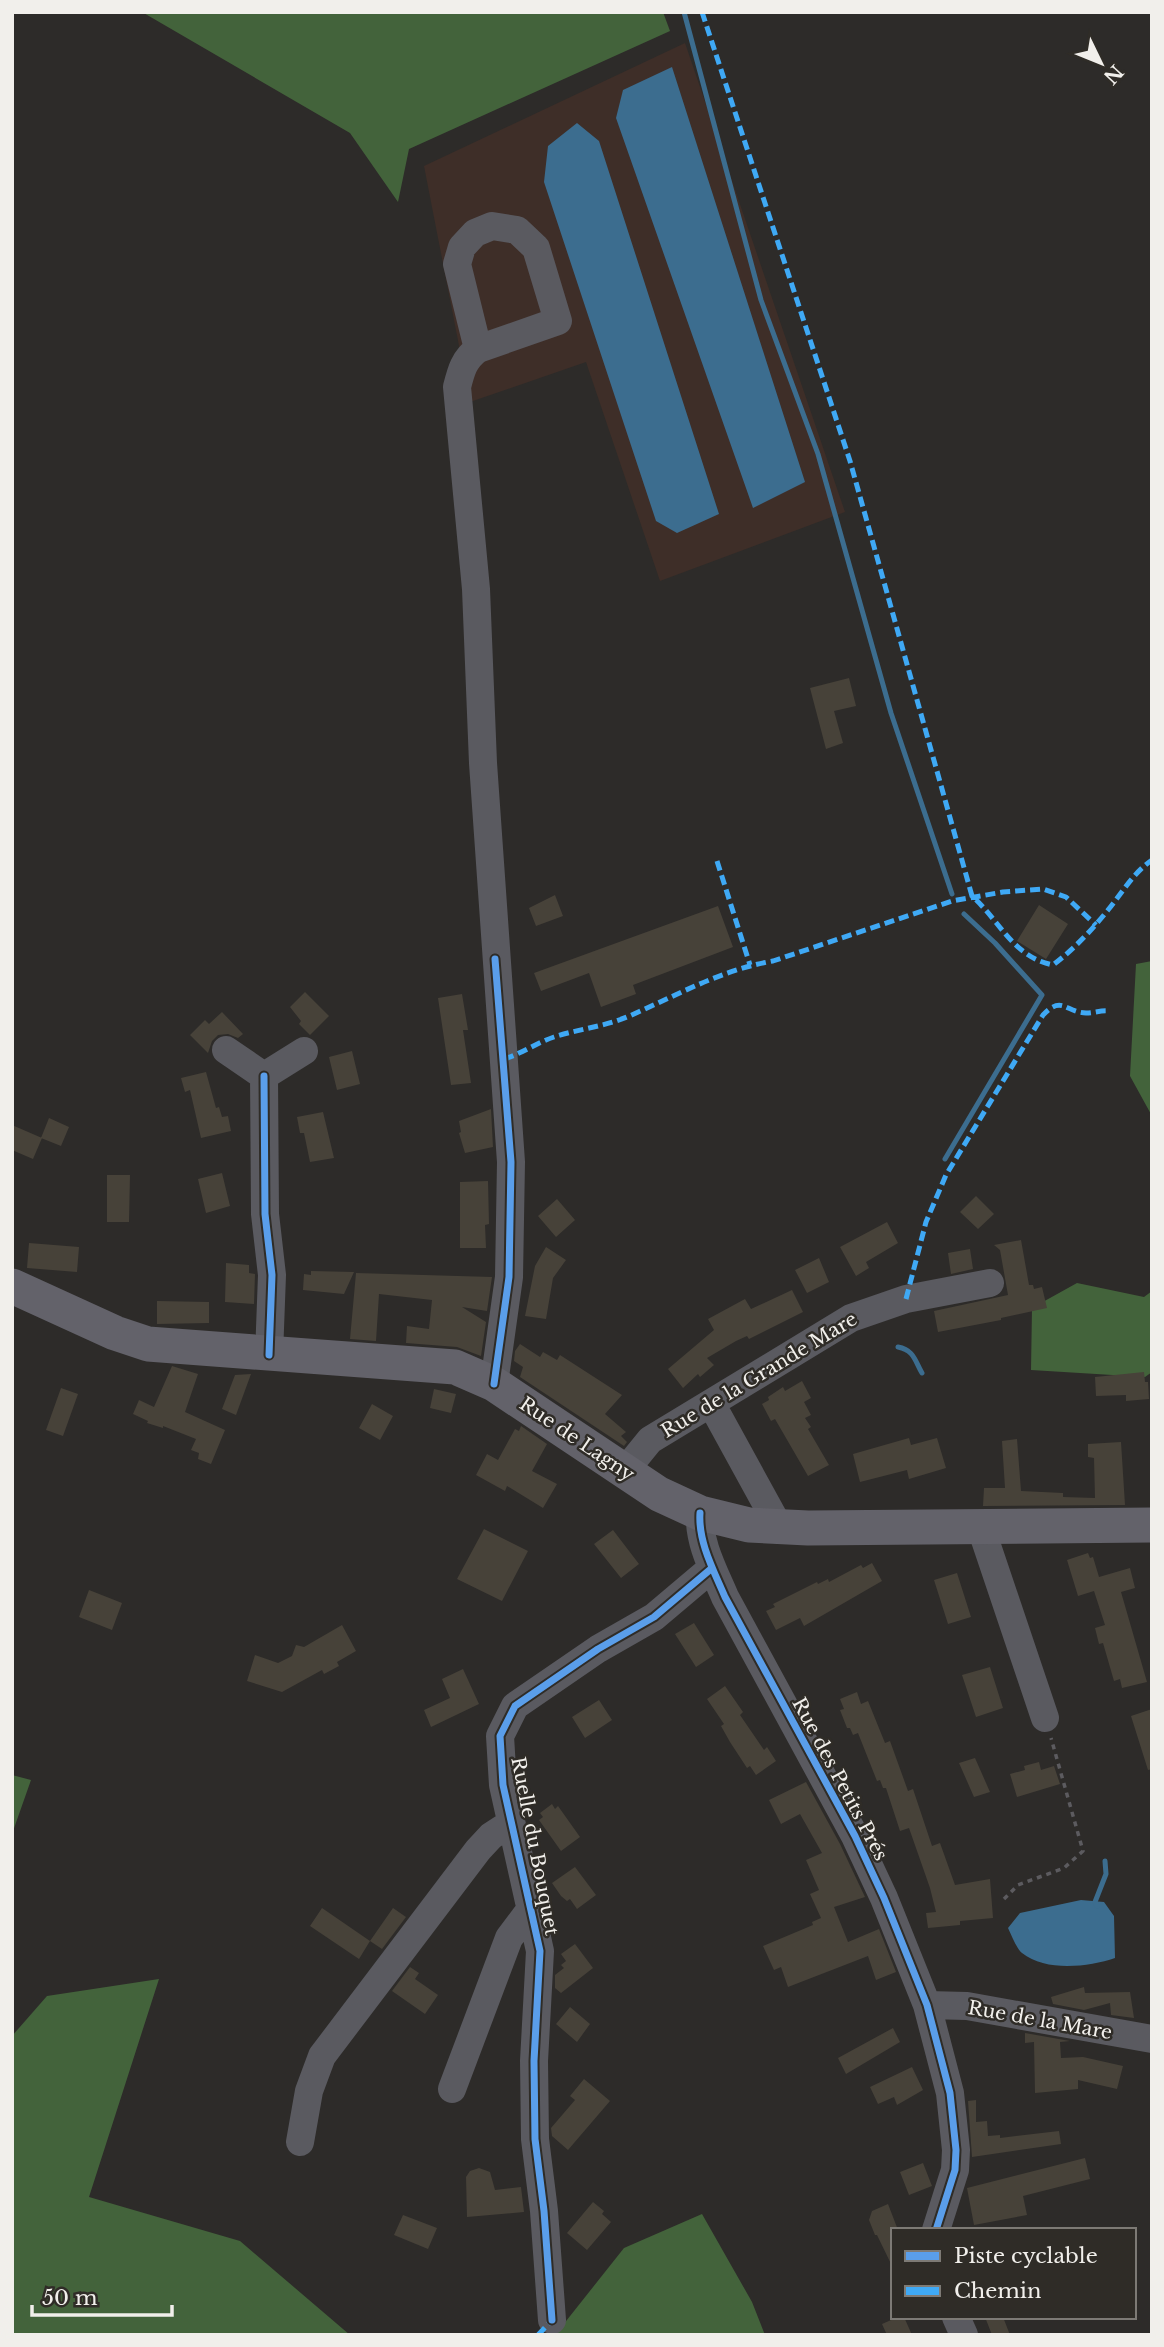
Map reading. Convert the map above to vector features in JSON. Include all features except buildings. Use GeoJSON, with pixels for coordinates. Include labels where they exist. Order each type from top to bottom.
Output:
{"type":"FeatureCollection","features":[{"type":"Feature","properties":{"kind":"main road","name":"Rue de Lagny"},"geometry":{"type":"LineString","coordinates":[[12,1286],[115,1333],[148,1344],[455,1367],[494,1384],[659,1494],[700,1513],[749,1525],[1152,1525]]}},
{"type":"Feature","properties":{"kind":"street"},"geometry":{"type":"LineString","coordinates":[[478,349],[457,264],[461,247],[475,233],[492,226],[517,230],[536,248],[558,320],[468,355],[457,387],[475,589],[495,959],[511,1163],[509,1277],[494,1384]]}},
{"type":"Feature","properties":{"kind":"street"},"geometry":{"type":"LineString","coordinates":[[226,1049],[264,1076]]}},
{"type":"Feature","properties":{"kind":"street"},"geometry":{"type":"LineString","coordinates":[[264,1076],[304,1051]]}},
{"type":"Feature","properties":{"kind":"street"},"geometry":{"type":"LineString","coordinates":[[264,1076],[264,1214],[272,1275],[269,1355]]}},
{"type":"Feature","properties":{"kind":"street","name":"Rue de la Grande Mare"},"geometry":{"type":"LineString","coordinates":[[624,1472],[650,1440],[851,1318],[906,1299],[990,1283]]}},
{"type":"Feature","properties":{"kind":"street"},"geometry":{"type":"LineString","coordinates":[[711,1404],[779,1527]]}},
{"type":"Feature","properties":{"kind":"street","name":"Rue des Petits Prés"},"geometry":{"type":"LineString","coordinates":[[700,1513],[699,1527],[725,1597],[855,1836],[884,1898],[927,2005],[950,2093],[956,2150],[955,2169],[937,2228]]}},
{"type":"Feature","properties":{"kind":"street"},"geometry":{"type":"LineString","coordinates":[[980,1525],[1045,1718]]}},
{"type":"Feature","properties":{"kind":"street","name":"Ruelle du Bouquet"},"geometry":{"type":"LineString","coordinates":[[552,2320],[544,2211],[535,2139],[534,2061],[540,1951],[503,1785],[500,1736],[515,1706],[588,1656],[654,1617],[712,1567]]}},
{"type":"Feature","properties":{"kind":"street"},"geometry":{"type":"LineString","coordinates":[[300,2142],[309,2091],[322,2056],[478,1850],[491,1836],[511,1823]]}},
{"type":"Feature","properties":{"kind":"street"},"geometry":{"type":"LineString","coordinates":[[452,2089],[509,1938],[530,1910]]}},
{"type":"Feature","properties":{"kind":"street","name":"Rue de la Mare"},"geometry":{"type":"LineString","coordinates":[[927,2005],[967,2006],[1152,2039]]}},
{"type":"Feature","properties":{"kind":"street"},"geometry":{"type":"LineString","coordinates":[[957,2319],[964,2335]]}},
{"type":"Feature","properties":{"kind":"path"},"geometry":{"type":"LineString","coordinates":[[1004,1899],[1018,1885],[1063,1868],[1083,1851],[1045,1718]]}},
{"type":"Feature","properties":{"kind":"shaded area"},"geometry":{"type":"Polygon","coordinates":[[[685,43],[845,512],[660,581],[586,362],[470,402],[424,166],[685,43]]]}},
{"type":"Feature","properties":{"kind":"green space"},"geometry":{"type":"Polygon","coordinates":[[[142,12],[663,12],[670,31],[409,149],[398,202],[350,133],[142,12]]]}},
{"type":"Feature","properties":{"kind":"green space"},"geometry":{"type":"Polygon","coordinates":[[[1152,961],[1152,1116],[1130,1076],[1136,964],[1152,961]]]}},
{"type":"Feature","properties":{"kind":"green space"},"geometry":{"type":"Polygon","coordinates":[[[1077,1283],[1144,1297],[1152,1291],[1152,1372],[1145,1377],[1031,1370],[1032,1308],[1077,1283]]]}},
{"type":"Feature","properties":{"kind":"green space"},"geometry":{"type":"Polygon","coordinates":[[[12,1775],[31,1780],[12,1834],[12,1775]]]}},
{"type":"Feature","properties":{"kind":"green space"},"geometry":{"type":"Polygon","coordinates":[[[159,1979],[89,2197],[240,2241],[350,2335],[12,2335],[12,2036],[47,1996],[159,1979]]]}},
{"type":"Feature","properties":{"kind":"green space"},"geometry":{"type":"Polygon","coordinates":[[[702,2214],[752,2302],[765,2335],[555,2335],[624,2248],[702,2214]]]}},
{"type":"Feature","properties":{"kind":"water"},"geometry":{"type":"Polygon","coordinates":[[[672,67],[805,482],[753,508],[616,118],[623,90],[672,67]]]}},
{"type":"Feature","properties":{"kind":"water"},"geometry":{"type":"Polygon","coordinates":[[[577,123],[599,141],[719,514],[677,533],[656,521],[544,182],[548,146],[577,123]]]}},
{"type":"Feature","properties":{"kind":"water"},"geometry":{"type":"Polygon","coordinates":[[[1081,1900],[1104,1902],[1114,1916],[1115,1958],[1092,1964],[1067,1966],[1043,1963],[1020,1951],[1008,1928],[1020,1913],[1081,1900]]]}},
{"type":"Feature","properties":{"kind":"waterway"},"geometry":{"type":"LineString","coordinates":[[684,12],[761,300],[818,454],[891,713],[952,894]]}},
{"type":"Feature","properties":{"kind":"waterway"},"geometry":{"type":"LineString","coordinates":[[945,1159],[1042,995],[995,943],[964,914]]}},
{"type":"Feature","properties":{"kind":"waterway"},"geometry":{"type":"LineString","coordinates":[[898,1347],[911,1353],[922,1373]]}},
{"type":"Feature","properties":{"kind":"waterway"},"geometry":{"type":"LineString","coordinates":[[1097,1906],[1095,1902],[1106,1874],[1105,1861]]}},
{"type":"Feature","properties":{"kind":"marked path"},"geometry":{"type":"LineString","coordinates":[[702,12],[850,461],[972,896],[1017,946],[1039,961],[1053,965],[1089,932],[1133,877],[1152,860]]}},
{"type":"Feature","properties":{"kind":"marked path"},"geometry":{"type":"LineString","coordinates":[[717,861],[750,965]]}},
{"type":"Feature","properties":{"kind":"marked path"},"geometry":{"type":"LineString","coordinates":[[504,1059],[554,1037],[627,1017],[698,984],[952,901],[1003,892],[1043,889],[1066,897],[1096,925]]}},
{"type":"Feature","properties":{"kind":"marked path"},"geometry":{"type":"LineString","coordinates":[[906,1299],[926,1222],[946,1175],[1043,1015],[1059,1005],[1086,1013],[1110,1011]]}},
{"type":"Feature","properties":{"kind":"marked path"},"geometry":{"type":"LineString","coordinates":[[538,2335],[552,2320]]}},
{"type":"Feature","properties":{"kind":"cycle path"},"geometry":{"type":"LineString","coordinates":[[494,1384],[509,1277],[511,1162],[495,959]]}},
{"type":"Feature","properties":{"kind":"cycle path"},"geometry":{"type":"LineString","coordinates":[[264,1076],[265,1214],[272,1275],[269,1355]]}},
{"type":"Feature","properties":{"kind":"cycle path"},"geometry":{"type":"LineString","coordinates":[[700,1513],[704,1545],[725,1597],[855,1836],[884,1898],[927,2005],[950,2093],[956,2150],[955,2170],[937,2228]]}},
{"type":"Feature","properties":{"kind":"cycle path"},"geometry":{"type":"LineString","coordinates":[[552,2320],[544,2211],[535,2139],[534,2061],[540,1951],[503,1785],[500,1736],[515,1706],[598,1649],[654,1617],[712,1568]]}}]}
